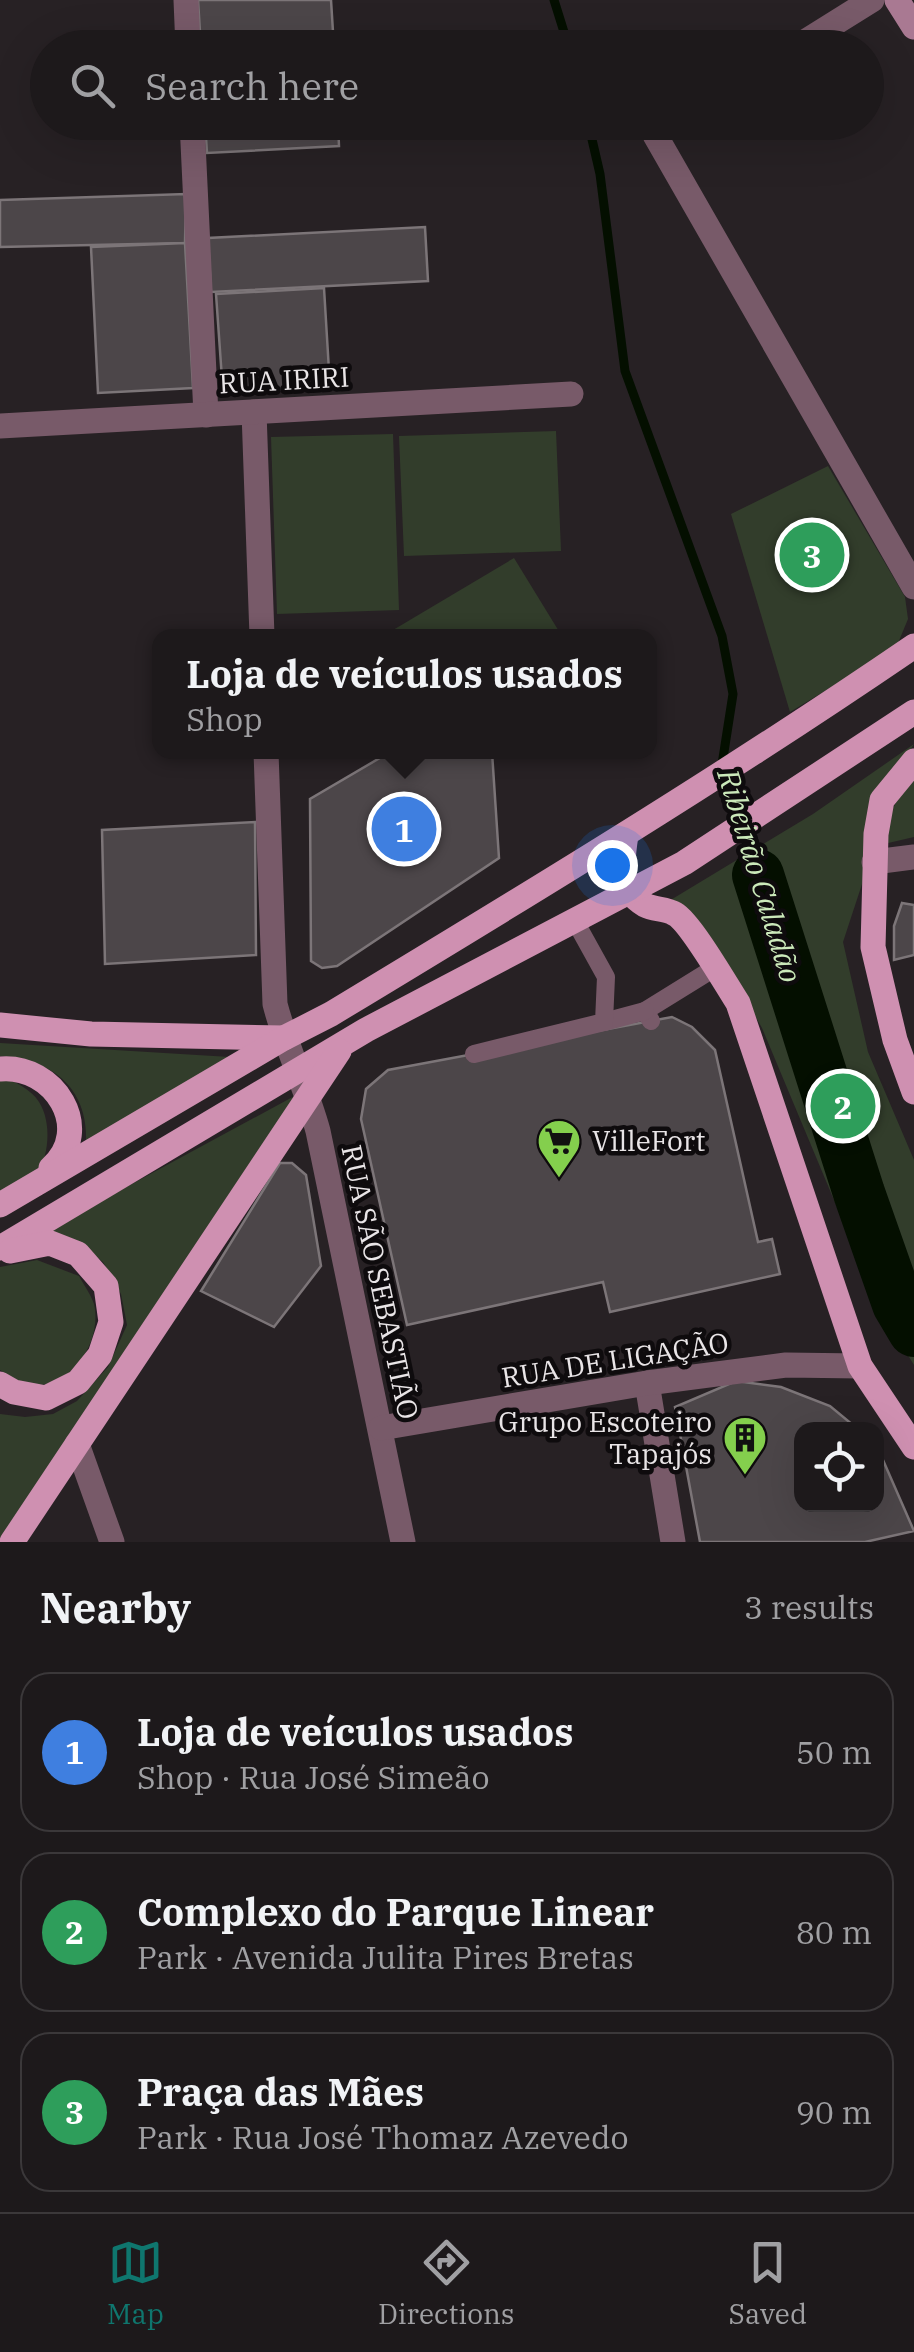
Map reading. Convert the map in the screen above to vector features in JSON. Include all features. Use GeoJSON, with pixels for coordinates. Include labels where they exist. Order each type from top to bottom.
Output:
{"type":"FeatureCollection","features":[{"type":"Feature","properties":{"kind":"main road"},"geometry":{"type":"LineString","coordinates":[[897,0],[914,27]]}},
{"type":"Feature","properties":{"kind":"main road"},"geometry":{"type":"LineString","coordinates":[[0,1205],[331,1014],[626,835],[914,646]]}},
{"type":"Feature","properties":{"kind":"main road"},"geometry":{"type":"LineString","coordinates":[[0,1251],[391,1016],[575,921],[637,898],[914,712]]}},
{"type":"Feature","properties":{"kind":"main road"},"geometry":{"type":"LineString","coordinates":[[914,761],[882,800],[874,862],[873,947],[894,1040],[914,1092]]}},
{"type":"Feature","properties":{"kind":"main road"},"geometry":{"type":"LineString","coordinates":[[626,835],[621,862],[623,878],[637,898],[676,914],[738,1004],[860,1366],[913,1449]]}},
{"type":"Feature","properties":{"kind":"main road"},"geometry":{"type":"LineString","coordinates":[[0,1024],[92,1034],[284,1038]]}},
{"type":"Feature","properties":{"kind":"main road"},"geometry":{"type":"LineString","coordinates":[[12,1542],[308,1094],[346,1043]]}},
{"type":"Feature","properties":{"kind":"main road"},"geometry":{"type":"LineString","coordinates":[[0,1069],[12,1068],[45,1080],[68,1115],[71,1139],[64,1156],[29,1187]]}},
{"type":"Feature","properties":{"kind":"main road"},"geometry":{"type":"LineString","coordinates":[[0,1251],[50,1244],[78,1254],[106,1286],[110,1322],[100,1354],[78,1382],[46,1398],[14,1392],[0,1384]]}},
{"type":"Feature","properties":{"kind":"street"},"geometry":{"type":"LineString","coordinates":[[186,0],[187,30]]}},
{"type":"Feature","properties":{"kind":"street"},"geometry":{"type":"LineString","coordinates":[[824,30],[872,0]]}},
{"type":"Feature","properties":{"kind":"street"},"geometry":{"type":"LineString","coordinates":[[193,140],[206,415]]}},
{"type":"Feature","properties":{"kind":"street"},"geometry":{"type":"LineString","coordinates":[[671,140],[914,587]]}},
{"type":"Feature","properties":{"kind":"street","name":"RUA IRIRI"},"geometry":{"type":"LineString","coordinates":[[0,426],[571,394]]}},
{"type":"Feature","properties":{"kind":"street"},"geometry":{"type":"LineString","coordinates":[[254,412],[262,629]]}},
{"type":"Feature","properties":{"kind":"street","name":"RUA SÃO SEBASTIÃO"},"geometry":{"type":"LineString","coordinates":[[266,759],[275,1004],[284,1038],[308,1094],[402,1542]]}},
{"type":"Feature","properties":{"kind":"street"},"geometry":{"type":"LineString","coordinates":[[874,862],[914,857]]}},
{"type":"Feature","properties":{"kind":"street","name":"RUA DE LIGAÇÃO"},"geometry":{"type":"LineString","coordinates":[[380,1428],[647,1383],[786,1365],[860,1366]]}},
{"type":"Feature","properties":{"kind":"street"},"geometry":{"type":"LineString","coordinates":[[647,1383],[673,1542]]}},
{"type":"Feature","properties":{"kind":"street"},"geometry":{"type":"LineString","coordinates":[[77,1444],[112,1542]]}},
{"type":"Feature","properties":{"kind":"lane"},"geometry":{"type":"LineString","coordinates":[[575,921],[606,977],[604,1022]]}},
{"type":"Feature","properties":{"kind":"lane"},"geometry":{"type":"LineString","coordinates":[[474,1054],[604,1022],[648,1016],[716,967]]}},
{"type":"Feature","properties":{"kind":"green space"},"geometry":{"type":"Polygon","coordinates":[[[556,431],[561,551],[404,556],[399,436],[556,431]]]}},
{"type":"Feature","properties":{"kind":"green space"},"geometry":{"type":"Polygon","coordinates":[[[393,434],[399,610],[277,614],[271,437],[393,434]]]}},
{"type":"Feature","properties":{"kind":"green space"},"geometry":{"type":"Polygon","coordinates":[[[828,466],[905,597],[908,619],[896,648],[790,712],[731,514],[828,466]]]}},
{"type":"Feature","properties":{"kind":"green space"},"geometry":{"type":"Polygon","coordinates":[[[514,558],[558,629],[395,629],[514,558]]]}},
{"type":"Feature","properties":{"kind":"green space"},"geometry":{"type":"Polygon","coordinates":[[[914,744],[874,806],[865,875],[843,942],[868,1052],[914,1160],[914,1365],[880,1310],[762,1028],[716,947],[664,904],[813,814],[914,744]]]}},
{"type":"Feature","properties":{"kind":"green space"},"geometry":{"type":"Polygon","coordinates":[[[914,773],[914,837],[884,844],[891,811],[914,773]]]}},
{"type":"Feature","properties":{"kind":"green space"},"geometry":{"type":"Polygon","coordinates":[[[0,1043],[230,1057],[86,1147],[86,1127],[75,1094],[65,1082],[37,1064],[0,1056],[0,1043]]]}},
{"type":"Feature","properties":{"kind":"green space"},"geometry":{"type":"Polygon","coordinates":[[[0,1076],[36,1097],[46,1120],[47,1140],[34,1177],[0,1198],[0,1076]]]}},
{"type":"Feature","properties":{"kind":"green space"},"geometry":{"type":"Polygon","coordinates":[[[300,1093],[0,1542],[0,1414],[53,1414],[77,1401],[108,1367],[127,1325],[121,1294],[103,1262],[76,1240],[47,1230],[300,1093]]]}},
{"type":"Feature","properties":{"kind":"green space"},"geometry":{"type":"Polygon","coordinates":[[[37,1260],[79,1276],[93,1301],[95,1318],[88,1348],[80,1361],[58,1380],[44,1384],[25,1383],[0,1370],[0,1267],[37,1260]]]}},
{"type":"Feature","properties":{"kind":"building"},"geometry":{"type":"Polygon","coordinates":[[[198,0],[331,0],[333,30],[200,30],[198,0]]]}},
{"type":"Feature","properties":{"kind":"building"},"geometry":{"type":"Polygon","coordinates":[[[206,140],[339,140],[339,146],[207,153],[206,140]]]}},
{"type":"Feature","properties":{"kind":"building"},"geometry":{"type":"Polygon","coordinates":[[[186,194],[185,243],[0,247],[0,200],[186,194]]]}},
{"type":"Feature","properties":{"kind":"building"},"geometry":{"type":"Polygon","coordinates":[[[425,227],[428,281],[211,292],[208,238],[425,227]]]}},
{"type":"Feature","properties":{"kind":"building"},"geometry":{"type":"Polygon","coordinates":[[[185,243],[193,388],[98,393],[91,247],[185,243]]]}},
{"type":"Feature","properties":{"kind":"building"},"geometry":{"type":"Polygon","coordinates":[[[324,288],[330,387],[223,393],[216,294],[324,288]]]}},
{"type":"Feature","properties":{"kind":"building"},"geometry":{"type":"Polygon","coordinates":[[[378,759],[492,759],[499,858],[337,966],[322,968],[311,961],[310,799],[378,759]]]}},
{"type":"Feature","properties":{"kind":"building"},"geometry":{"type":"Polygon","coordinates":[[[255,822],[256,955],[105,964],[102,830],[255,822]]]}},
{"type":"Feature","properties":{"kind":"building"},"geometry":{"type":"Polygon","coordinates":[[[902,903],[914,905],[914,955],[894,960],[894,926],[902,903]]]}},
{"type":"Feature","properties":{"kind":"building","name":"VilleFort"},"geometry":{"type":"Polygon","coordinates":[[[672,1017],[692,1027],[715,1050],[758,1242],[772,1239],[780,1274],[610,1312],[603,1282],[407,1325],[361,1119],[366,1089],[388,1070],[672,1017]]]}},
{"type":"Feature","properties":{"kind":"building"},"geometry":{"type":"Polygon","coordinates":[[[280,1163],[292,1163],[306,1175],[321,1266],[274,1327],[201,1291],[280,1163]]]}},
{"type":"Feature","properties":{"kind":"building","name":"Grupo Escoteiro Tapajós"},"geometry":{"type":"Polygon","coordinates":[[[736,1381],[781,1387],[830,1406],[849,1422],[794,1422],[794,1512],[884,1512],[884,1462],[914,1531],[865,1542],[700,1542],[675,1407],[736,1381]]]}},
{"type":"Feature","properties":{"kind":"waterway","name":"Ribeirão Caladão"},"geometry":{"type":"LineString","coordinates":[[554,0],[563,30]]}},
{"type":"Feature","properties":{"kind":"waterway","name":"Ribeirão Caladão"},"geometry":{"type":"LineString","coordinates":[[592,140],[625,371],[722,636],[733,694],[721,771],[758,875]]}},
{"type":"Feature","properties":{"kind":"waterway","name":"Ribeirão Caladão"},"geometry":{"type":"LineString","coordinates":[[758,875],[859,1193],[898,1304],[914,1331]]}},
{"type":"Feature","properties":{"kind":"place","name":"Praça das Mães"},"geometry":{"type":"Point","coordinates":[812,555]}},
{"type":"Feature","properties":{"kind":"place","name":"Loja de veículos usados"},"geometry":{"type":"Point","coordinates":[404,829]}},
{"type":"Feature","properties":{"kind":"place","name":"Complexo do Parque Linear"},"geometry":{"type":"Point","coordinates":[843,1106]}},
{"type":"Feature","properties":{"kind":"place","name":"VilleFort"},"geometry":{"type":"Point","coordinates":[559,1179]}},
{"type":"Feature","properties":{"kind":"place","name":"Grupo Escoteiro Tapajós"},"geometry":{"type":"Point","coordinates":[745,1476]}}]}
